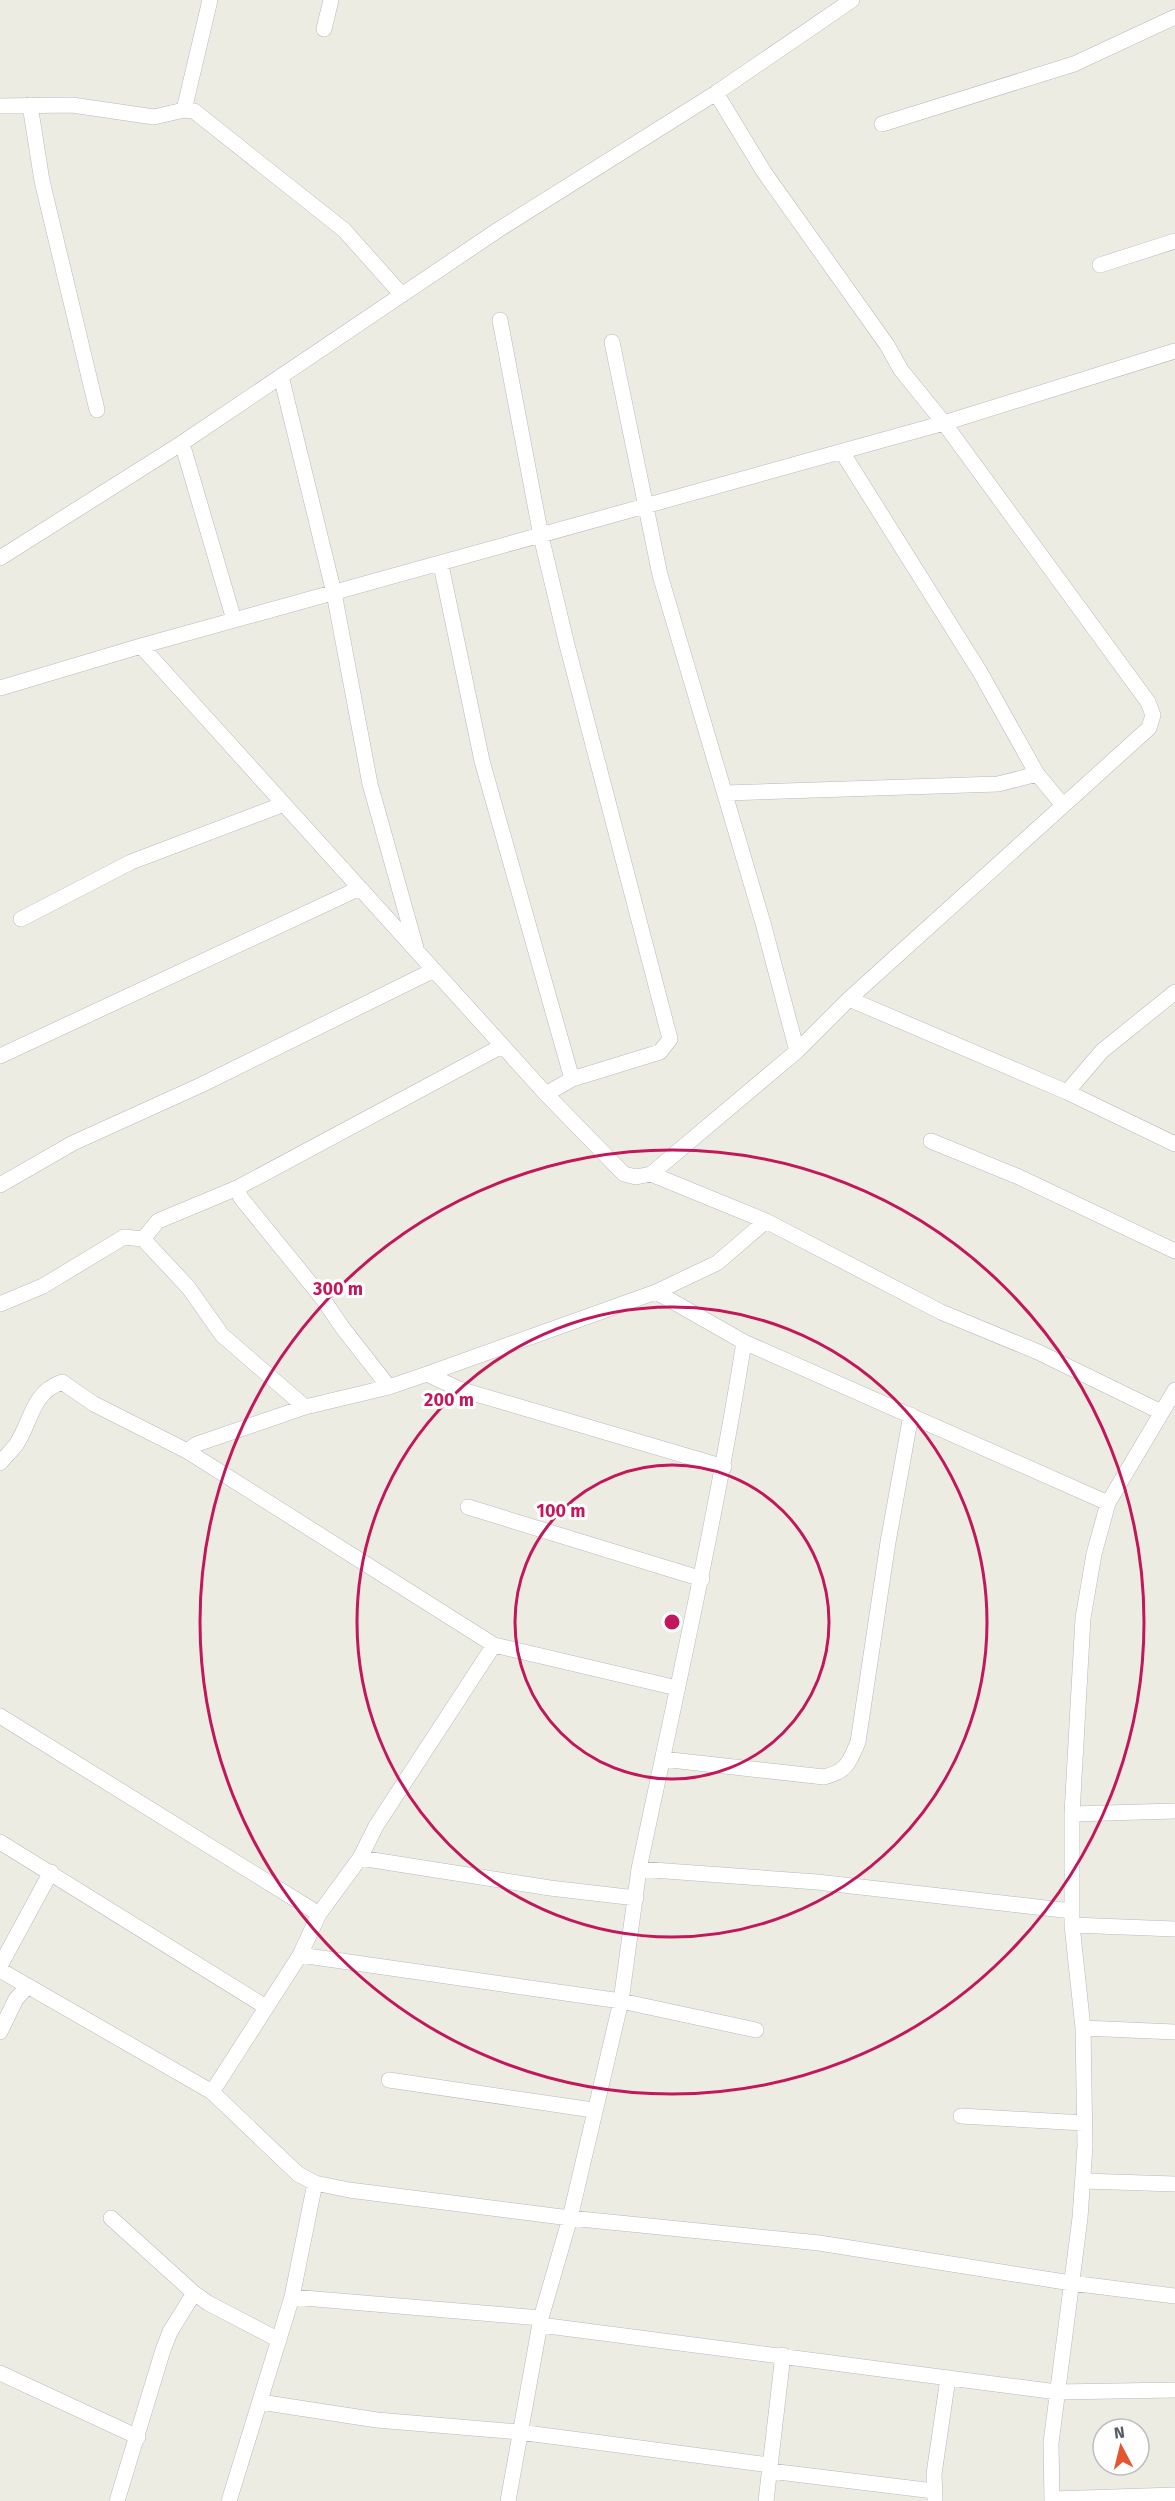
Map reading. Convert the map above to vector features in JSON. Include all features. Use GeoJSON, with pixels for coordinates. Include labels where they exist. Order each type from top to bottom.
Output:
{"type":"FeatureCollection","features":[{"type":"Feature","properties":{"kind":"street"},"geometry":{"type":"LineString","coordinates":[[184,110],[210,0]]}},
{"type":"Feature","properties":{"kind":"street"},"geometry":{"type":"LineString","coordinates":[[324,29],[331,0]]}},
{"type":"Feature","properties":{"kind":"street"},"geometry":{"type":"LineString","coordinates":[[0,558],[182,443],[507,224],[716,93],[852,0]]}},
{"type":"Feature","properties":{"kind":"street"},"geometry":{"type":"LineString","coordinates":[[882,124],[1074,64],[1175,17]]}},
{"type":"Feature","properties":{"kind":"street"},"geometry":{"type":"LineString","coordinates":[[141,646],[546,1095],[624,1174],[636,1177],[651,1174],[797,1051],[849,999],[1062,804],[1149,728],[1153,715],[1148,702],[944,423],[901,370],[887,345],[764,172],[716,93]]}},
{"type":"Feature","properties":{"kind":"street"},"geometry":{"type":"LineString","coordinates":[[30,105],[42,181],[97,410]]}},
{"type":"Feature","properties":{"kind":"street"},"geometry":{"type":"LineString","coordinates":[[0,106],[72,105],[154,117],[184,110],[194,111],[344,230],[402,295]]}},
{"type":"Feature","properties":{"kind":"street"},"geometry":{"type":"LineString","coordinates":[[1100,265],[1175,241]]}},
{"type":"Feature","properties":{"kind":"street"},"geometry":{"type":"LineString","coordinates":[[500,320],[541,536],[615,837],[670,1039],[660,1052],[572,1079],[546,1095]]}},
{"type":"Feature","properties":{"kind":"street"},"geometry":{"type":"LineString","coordinates":[[612,342],[660,575],[797,1051]]}},
{"type":"Feature","properties":{"kind":"street"},"geometry":{"type":"LineString","coordinates":[[0,688],[141,646],[441,565],[944,423],[1175,351]]}},
{"type":"Feature","properties":{"kind":"street"},"geometry":{"type":"LineString","coordinates":[[281,376],[334,593],[370,784],[417,951]]}},
{"type":"Feature","properties":{"kind":"street"},"geometry":{"type":"LineString","coordinates":[[182,443],[234,620]]}},
{"type":"Feature","properties":{"kind":"street"},"geometry":{"type":"LineString","coordinates":[[842,452],[980,672],[1037,774],[1062,804]]}},
{"type":"Feature","properties":{"kind":"street"},"geometry":{"type":"LineString","coordinates":[[441,565],[482,761],[572,1079]]}},
{"type":"Feature","properties":{"kind":"street"},"geometry":{"type":"LineString","coordinates":[[724,793],[998,784],[1037,774]]}},
{"type":"Feature","properties":{"kind":"street"},"geometry":{"type":"LineString","coordinates":[[21,920],[131,862],[284,804]]}},
{"type":"Feature","properties":{"kind":"street"},"geometry":{"type":"LineString","coordinates":[[0,1056],[360,888]]}},
{"type":"Feature","properties":{"kind":"street"},"geometry":{"type":"LineString","coordinates":[[0,1185],[73,1143],[212,1080],[434,970]]}},
{"type":"Feature","properties":{"kind":"street"},"geometry":{"type":"LineString","coordinates":[[1067,1092],[1086,1066],[1102,1051],[1175,992]]}},
{"type":"Feature","properties":{"kind":"street"},"geometry":{"type":"LineString","coordinates":[[849,999],[1067,1092],[1175,1144]]}},
{"type":"Feature","properties":{"kind":"street"},"geometry":{"type":"LineString","coordinates":[[143,1239],[158,1221],[237,1188],[502,1046]]}},
{"type":"Feature","properties":{"kind":"street"},"geometry":{"type":"LineString","coordinates":[[931,1141],[1019,1177],[1175,1251]]}},
{"type":"Feature","properties":{"kind":"street"},"geometry":{"type":"LineString","coordinates":[[651,1174],[766,1221],[941,1312],[1038,1352],[1170,1401],[1108,1503],[1094,1554],[1083,1618],[1072,1814],[1072,1918],[1083,2028],[1083,2181],[1050,2459],[1052,2500],[1175,2495]]}},
{"type":"Feature","properties":{"kind":"street"},"geometry":{"type":"LineString","coordinates":[[237,1188],[241,1198],[323,1299],[389,1387]]}},
{"type":"Feature","properties":{"kind":"street"},"geometry":{"type":"LineString","coordinates":[[187,1451],[196,1444],[305,1407],[389,1387],[656,1292],[717,1263],[766,1221]]}},
{"type":"Feature","properties":{"kind":"street"},"geometry":{"type":"LineString","coordinates":[[0,1304],[43,1286],[124,1237],[143,1239],[188,1287],[222,1335],[305,1407]]}},
{"type":"Feature","properties":{"kind":"street"},"geometry":{"type":"LineString","coordinates":[[656,1292],[744,1342],[1108,1503]]}},
{"type":"Feature","properties":{"kind":"street"},"geometry":{"type":"LineString","coordinates":[[508,2501],[540,2321],[570,2218],[593,2110],[621,2001],[639,1869],[702,1579],[724,1467],[744,1342]]}},
{"type":"Feature","properties":{"kind":"street"},"geometry":{"type":"LineString","coordinates":[[427,1374],[459,1389],[724,1467]]}},
{"type":"Feature","properties":{"kind":"street"},"geometry":{"type":"LineString","coordinates":[[0,1463],[16,1444],[37,1398],[53,1385],[62,1382],[94,1404],[187,1451],[494,1645],[677,1688]]}},
{"type":"Feature","properties":{"kind":"street"},"geometry":{"type":"LineString","coordinates":[[662,1759],[824,1777],[840,1773],[850,1761],[858,1742],[888,1542],[911,1415]]}},
{"type":"Feature","properties":{"kind":"street"},"geometry":{"type":"LineString","coordinates":[[468,1507],[702,1579]]}},
{"type":"Feature","properties":{"kind":"street"},"geometry":{"type":"LineString","coordinates":[[212,2092],[300,1955],[319,1914],[360,1858],[376,1826],[494,1645]]}},
{"type":"Feature","properties":{"kind":"street"},"geometry":{"type":"LineString","coordinates":[[0,1716],[319,1914]]}},
{"type":"Feature","properties":{"kind":"street"},"geometry":{"type":"LineString","coordinates":[[1072,1814],[1175,1811]]}},
{"type":"Feature","properties":{"kind":"street"},"geometry":{"type":"LineString","coordinates":[[0,1842],[266,2007]]}},
{"type":"Feature","properties":{"kind":"street"},"geometry":{"type":"LineString","coordinates":[[360,1858],[550,1888],[636,1898]]}},
{"type":"Feature","properties":{"kind":"street"},"geometry":{"type":"LineString","coordinates":[[639,1869],[817,1882],[1072,1918],[1175,1929]]}},
{"type":"Feature","properties":{"kind":"street"},"geometry":{"type":"LineString","coordinates":[[51,1872],[0,1968],[212,2092],[298,2175],[315,2183],[349,2190],[570,2218],[819,2243],[1071,2283],[1175,2296]]}},
{"type":"Feature","properties":{"kind":"street"},"geometry":{"type":"LineString","coordinates":[[300,1955],[621,2001],[756,2030]]}},
{"type":"Feature","properties":{"kind":"street"},"geometry":{"type":"LineString","coordinates":[[0,2032],[16,1999],[28,1986]]}},
{"type":"Feature","properties":{"kind":"street"},"geometry":{"type":"LineString","coordinates":[[1083,2028],[1175,2032]]}},
{"type":"Feature","properties":{"kind":"street"},"geometry":{"type":"LineString","coordinates":[[389,2080],[593,2110]]}},
{"type":"Feature","properties":{"kind":"street"},"geometry":{"type":"LineString","coordinates":[[961,2116],[1084,2123]]}},
{"type":"Feature","properties":{"kind":"street"},"geometry":{"type":"LineString","coordinates":[[1083,2181],[1175,2184]]}},
{"type":"Feature","properties":{"kind":"street"},"geometry":{"type":"LineString","coordinates":[[229,2501],[292,2297],[315,2183]]}},
{"type":"Feature","properties":{"kind":"street"},"geometry":{"type":"LineString","coordinates":[[111,2218],[194,2293],[208,2303],[279,2340]]}},
{"type":"Feature","properties":{"kind":"street"},"geometry":{"type":"LineString","coordinates":[[117,2501],[163,2350],[170,2332],[194,2293]]}},
{"type":"Feature","properties":{"kind":"street"},"geometry":{"type":"LineString","coordinates":[[292,2297],[540,2321],[1057,2392],[1175,2390]]}},
{"type":"Feature","properties":{"kind":"street"},"geometry":{"type":"LineString","coordinates":[[766,2501],[783,2355]]}},
{"type":"Feature","properties":{"kind":"street"},"geometry":{"type":"LineString","coordinates":[[0,2373],[138,2437]]}},
{"type":"Feature","properties":{"kind":"street"},"geometry":{"type":"LineString","coordinates":[[260,2402],[377,2420],[519,2432],[770,2468],[934,2496],[938,2438],[948,2378]]}}]}
